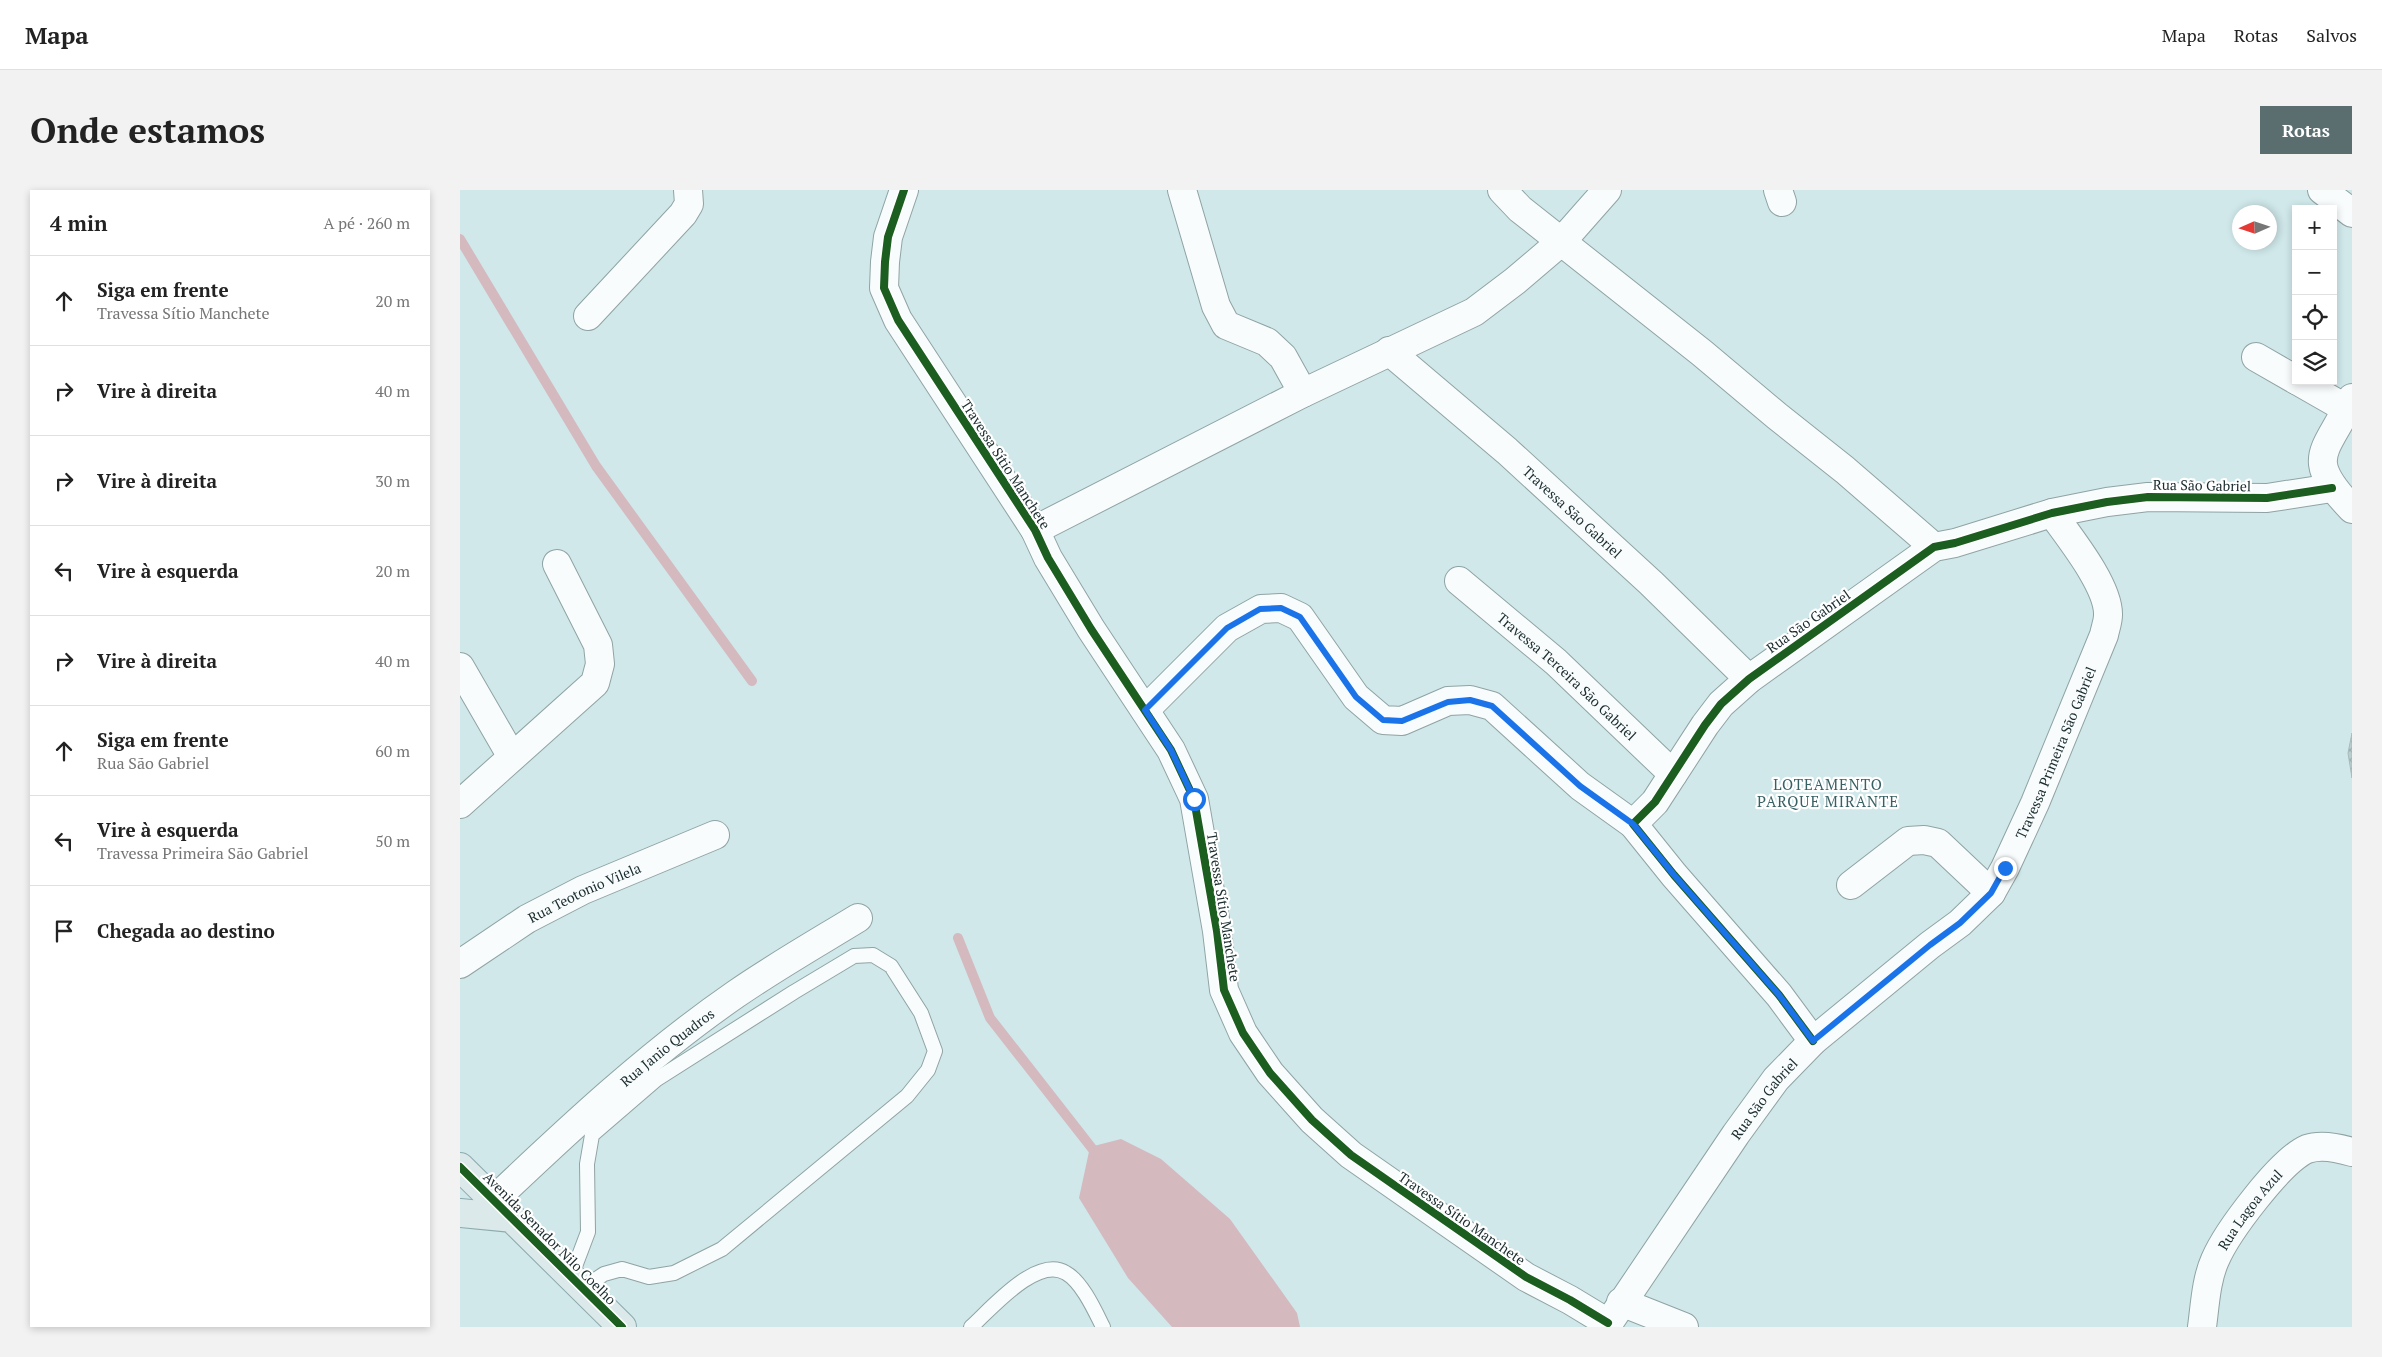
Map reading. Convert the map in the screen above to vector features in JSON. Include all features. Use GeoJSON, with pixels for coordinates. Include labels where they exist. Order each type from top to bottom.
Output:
{"type":"FeatureCollection","features":[{"type":"Feature","properties":{"kind":"main road","name":"Avenida Senador Nilo Coelho"},"geometry":{"type":"LineString","coordinates":[[460,1166],[622,1327]]}},
{"type":"Feature","properties":{"kind":"main road"},"geometry":{"type":"LineString","coordinates":[[460,1213],[503,1209]]}},
{"type":"Feature","properties":{"kind":"street"},"geometry":{"type":"LineString","coordinates":[[588,316],[683,214],[690,198],[688,190]]}},
{"type":"Feature","properties":{"kind":"street","name":"Travessa Sítio Manchete"},"geometry":{"type":"LineString","coordinates":[[904,190],[888,236],[884,288],[898,320],[1035,530],[1048,558],[1091,629],[1171,750],[1194,799],[1218,931],[1224,990],[1243,1033],[1270,1073],[1312,1120],[1351,1155],[1526,1277],[1570,1300],[1612,1317],[1684,1327]]}},
{"type":"Feature","properties":{"kind":"street"},"geometry":{"type":"LineString","coordinates":[[1182,190],[1216,306],[1226,325],[1267,342],[1283,357],[1303,394]]}},
{"type":"Feature","properties":{"kind":"street"},"geometry":{"type":"LineString","coordinates":[[1502,190],[1520,209],[1845,470],[1934,547]]}},
{"type":"Feature","properties":{"kind":"street"},"geometry":{"type":"LineString","coordinates":[[1035,530],[1389,351],[1474,312],[1516,281],[1562,241],[1608,190]]}},
{"type":"Feature","properties":{"kind":"street"},"geometry":{"type":"LineString","coordinates":[[2322,190],[2352,213]]}},
{"type":"Feature","properties":{"kind":"street","name":"Travessa São Gabriel"},"geometry":{"type":"LineString","coordinates":[[1389,351],[1507,451],[1651,583],[1748,679]]}},
{"type":"Feature","properties":{"kind":"street"},"geometry":{"type":"LineString","coordinates":[[2256,357],[2292,378]]}},
{"type":"Feature","properties":{"kind":"street"},"geometry":{"type":"LineString","coordinates":[[2306,385],[2349,404],[2325,448],[2322,463],[2325,475],[2332,488],[2352,510]]}},
{"type":"Feature","properties":{"kind":"street","name":"Rua São Gabriel"},"geometry":{"type":"LineString","coordinates":[[1633,824],[1656,802],[1705,725],[1721,704],[1748,679],[1934,547],[1955,543],[2052,512],[2148,497],[2267,498],[2332,488]]}},
{"type":"Feature","properties":{"kind":"street","name":"Travessa Primeira São Gabriel"},"geometry":{"type":"LineString","coordinates":[[1813,1041],[1930,945],[1960,923],[1991,893],[2005,868],[2035,803],[2104,635],[2108,615],[2105,600],[2094,575],[2052,512]]}},
{"type":"Feature","properties":{"kind":"street"},"geometry":{"type":"LineString","coordinates":[[460,804],[595,683],[600,664],[598,645],[557,564]]}},
{"type":"Feature","properties":{"kind":"street","name":"Travessa Terceira São Gabriel"},"geometry":{"type":"LineString","coordinates":[[1459,581],[1556,662],[1673,774]]}},
{"type":"Feature","properties":{"kind":"street"},"geometry":{"type":"LineString","coordinates":[[1145,710],[1227,628],[1260,609],[1281,608],[1300,617],[1356,697],[1383,720],[1402,721],[1448,702],[1470,700],[1492,706],[1580,786],[1633,824],[1674,875],[1779,995],[1813,1041]]}},
{"type":"Feature","properties":{"kind":"street"},"geometry":{"type":"LineString","coordinates":[[460,667],[512,757]]}},
{"type":"Feature","properties":{"kind":"street","name":"Rua Teotonio Vilela"},"geometry":{"type":"LineString","coordinates":[[460,964],[527,918],[583,890],[716,835]]}},
{"type":"Feature","properties":{"kind":"street"},"geometry":{"type":"LineString","coordinates":[[1851,885],[1908,841],[1924,840],[1938,843],[1991,893]]}},
{"type":"Feature","properties":{"kind":"street","name":"Rua Janio Quadros"},"geometry":{"type":"LineString","coordinates":[[503,1209],[594,1105],[735,994],[858,918]]}},
{"type":"Feature","properties":{"kind":"street","name":"Rua São Gabriel"},"geometry":{"type":"LineString","coordinates":[[1612,1317],[1757,1104],[1776,1079],[1813,1041]]}},
{"type":"Feature","properties":{"kind":"street","name":"Rua Lagoa Azul"},"geometry":{"type":"LineString","coordinates":[[2202,1327],[2205,1300],[2215,1260],[2239,1221],[2265,1185],[2285,1164],[2308,1149],[2338,1148],[2352,1152]]}},
{"type":"Feature","properties":{"kind":"lane"},"geometry":{"type":"LineString","coordinates":[[873,955],[891,966],[921,1013],[935,1051],[928,1070],[907,1096],[722,1249],[674,1273],[649,1276],[622,1269],[577,1282],[588,1232],[586,1164],[592,1135],[657,1079],[854,956],[873,955]]}},
{"type":"Feature","properties":{"kind":"lane"},"geometry":{"type":"LineString","coordinates":[[971,1327],[1024,1279],[1043,1270],[1059,1269],[1068,1274],[1088,1298],[1103,1327]]}},
{"type":"Feature","properties":{"kind":"shaded area"},"geometry":{"type":"Polygon","coordinates":[[[1121,1139],[1161,1159],[1230,1219],[1297,1313],[1300,1327],[1172,1327],[1128,1278],[1079,1198],[1090,1147],[1121,1139]]]}},
{"type":"Feature","properties":{"kind":"building"},"geometry":{"type":"Polygon","coordinates":[[[2352,733],[2352,778],[2348,753],[2352,733]]]}},
{"type":"Feature","properties":{"kind":"waterway"},"geometry":{"type":"LineString","coordinates":[[460,239],[596,466],[752,681]]}},
{"type":"Feature","properties":{"kind":"waterway"},"geometry":{"type":"LineString","coordinates":[[958,938],[990,1018],[1098,1156]]}},
{"type":"Feature","properties":{"kind":"cycle path"},"geometry":{"type":"LineString","coordinates":[[904,190],[888,237],[884,288],[898,320],[1035,530],[1048,558],[1091,629],[1171,750],[1194,799],[1217,931],[1224,990],[1243,1033],[1270,1073],[1312,1120],[1351,1155],[1526,1277],[1608,1323]]}},
{"type":"Feature","properties":{"kind":"cycle path"},"geometry":{"type":"LineString","coordinates":[[1813,1041],[1779,995],[1674,875],[1633,824],[1655,802],[1705,725],[1721,704],[1749,679],[1934,547],[1955,543],[2052,513],[2107,502],[2148,497],[2267,498],[2332,488]]}},
{"type":"Feature","properties":{"kind":"cycle path"},"geometry":{"type":"LineString","coordinates":[[460,1167],[622,1327]]}},
{"type":"Feature","properties":{"kind":"district","name":"LOTEAMENTO PARQUE MIRANTE"},"geometry":{"type":"Point","coordinates":[1828,792]}},
{"type":"Feature","properties":{"kind":"route"},"geometry":{"type":"LineString","coordinates":[[1194,799],[1171,750],[1145,710],[1227,628],[1260,609],[1281,608],[1300,617],[1356,697],[1383,720],[1402,721],[1448,702],[1470,700],[1492,706],[1580,786],[1633,824],[1674,875],[1779,995],[1813,1041],[1930,945],[1960,923],[1991,893],[2005,868]]}}]}
